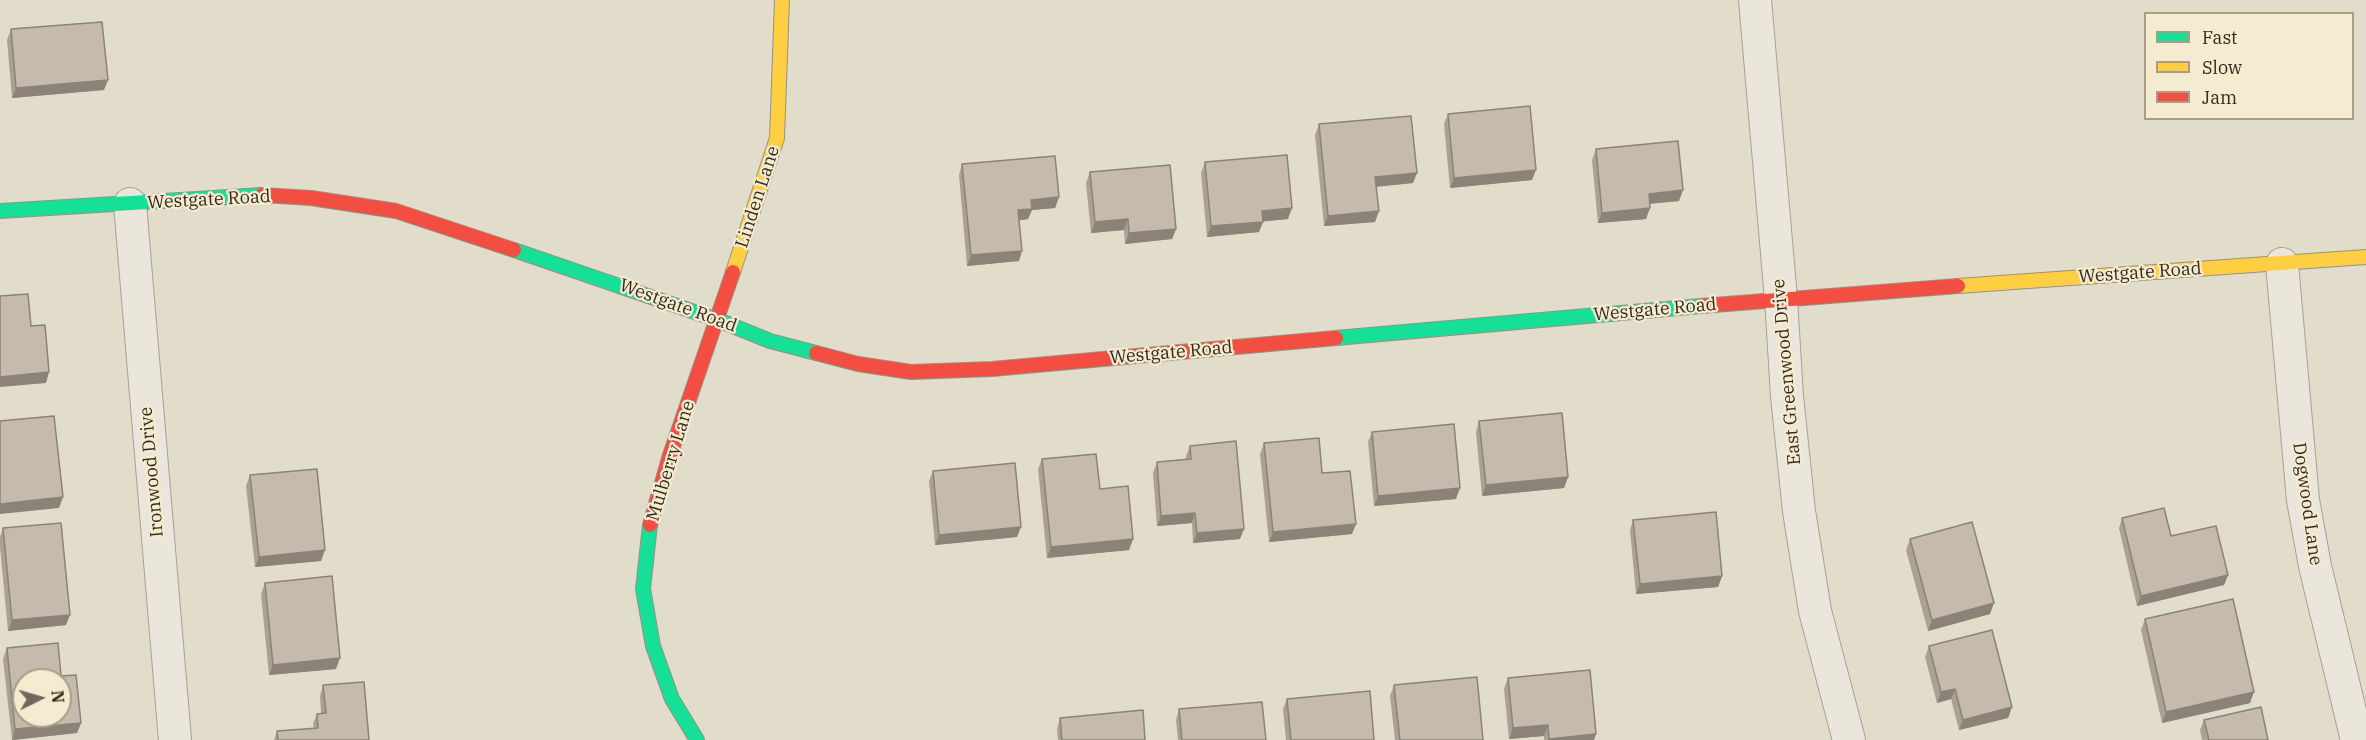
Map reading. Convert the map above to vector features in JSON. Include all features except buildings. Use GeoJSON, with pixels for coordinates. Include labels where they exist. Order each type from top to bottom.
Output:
{"type":"FeatureCollection","features":[{"type":"Feature","properties":{"kind":"street","name":"Linden Lane"},"geometry":{"type":"LineString","coordinates":[[718,320],[777,138],[782,0]]}},
{"type":"Feature","properties":{"kind":"street","name":"East Greenwood Drive"},"geometry":{"type":"LineString","coordinates":[[1755,0],[1781,299],[1787,396],[1801,522],[1815,611],[1849,740]]}},
{"type":"Feature","properties":{"kind":"street","name":"Westgate Road"},"geometry":{"type":"LineString","coordinates":[[0,211],[130,204],[250,194],[311,198],[396,211],[557,264],[718,320],[770,341],[858,364],[911,372],[992,369],[1781,299],[2366,257]]}},
{"type":"Feature","properties":{"kind":"street","name":"Ironwood Drive"},"geometry":{"type":"LineString","coordinates":[[130,204],[175,740]]}},
{"type":"Feature","properties":{"kind":"street","name":"Dogwood Lane"},"geometry":{"type":"LineString","coordinates":[[2282,264],[2303,500],[2315,566],[2356,740]]}},
{"type":"Feature","properties":{"kind":"street","name":"Mulberry Lane"},"geometry":{"type":"LineString","coordinates":[[697,740],[672,699],[653,646],[643,589],[650,522],[670,455],[718,320]]}},
{"type":"Feature","properties":{"kind":"traffic: fast"},"geometry":{"type":"LineString","coordinates":[[0,211],[262,195]]}},
{"type":"Feature","properties":{"kind":"traffic: fast"},"geometry":{"type":"LineString","coordinates":[[514,250],[718,320],[770,341],[816,353]]}},
{"type":"Feature","properties":{"kind":"traffic: fast"},"geometry":{"type":"LineString","coordinates":[[1336,338],[1701,306]]}},
{"type":"Feature","properties":{"kind":"traffic: fast"},"geometry":{"type":"LineString","coordinates":[[650,525],[643,589],[653,646],[672,699],[697,740]]}},
{"type":"Feature","properties":{"kind":"traffic: slow"},"geometry":{"type":"LineString","coordinates":[[733,272],[777,138],[782,0]]}},
{"type":"Feature","properties":{"kind":"traffic: slow"},"geometry":{"type":"LineString","coordinates":[[1958,286],[2366,257]]}},
{"type":"Feature","properties":{"kind":"traffic: jam"},"geometry":{"type":"LineString","coordinates":[[262,195],[311,198],[396,211],[514,250]]}},
{"type":"Feature","properties":{"kind":"traffic: jam"},"geometry":{"type":"LineString","coordinates":[[650,525],[670,455],[733,272]]}},
{"type":"Feature","properties":{"kind":"traffic: jam"},"geometry":{"type":"LineString","coordinates":[[1701,306],[1958,286]]}},
{"type":"Feature","properties":{"kind":"traffic: jam"},"geometry":{"type":"LineString","coordinates":[[816,353],[858,364],[911,372],[992,369],[1336,338]]}}]}
